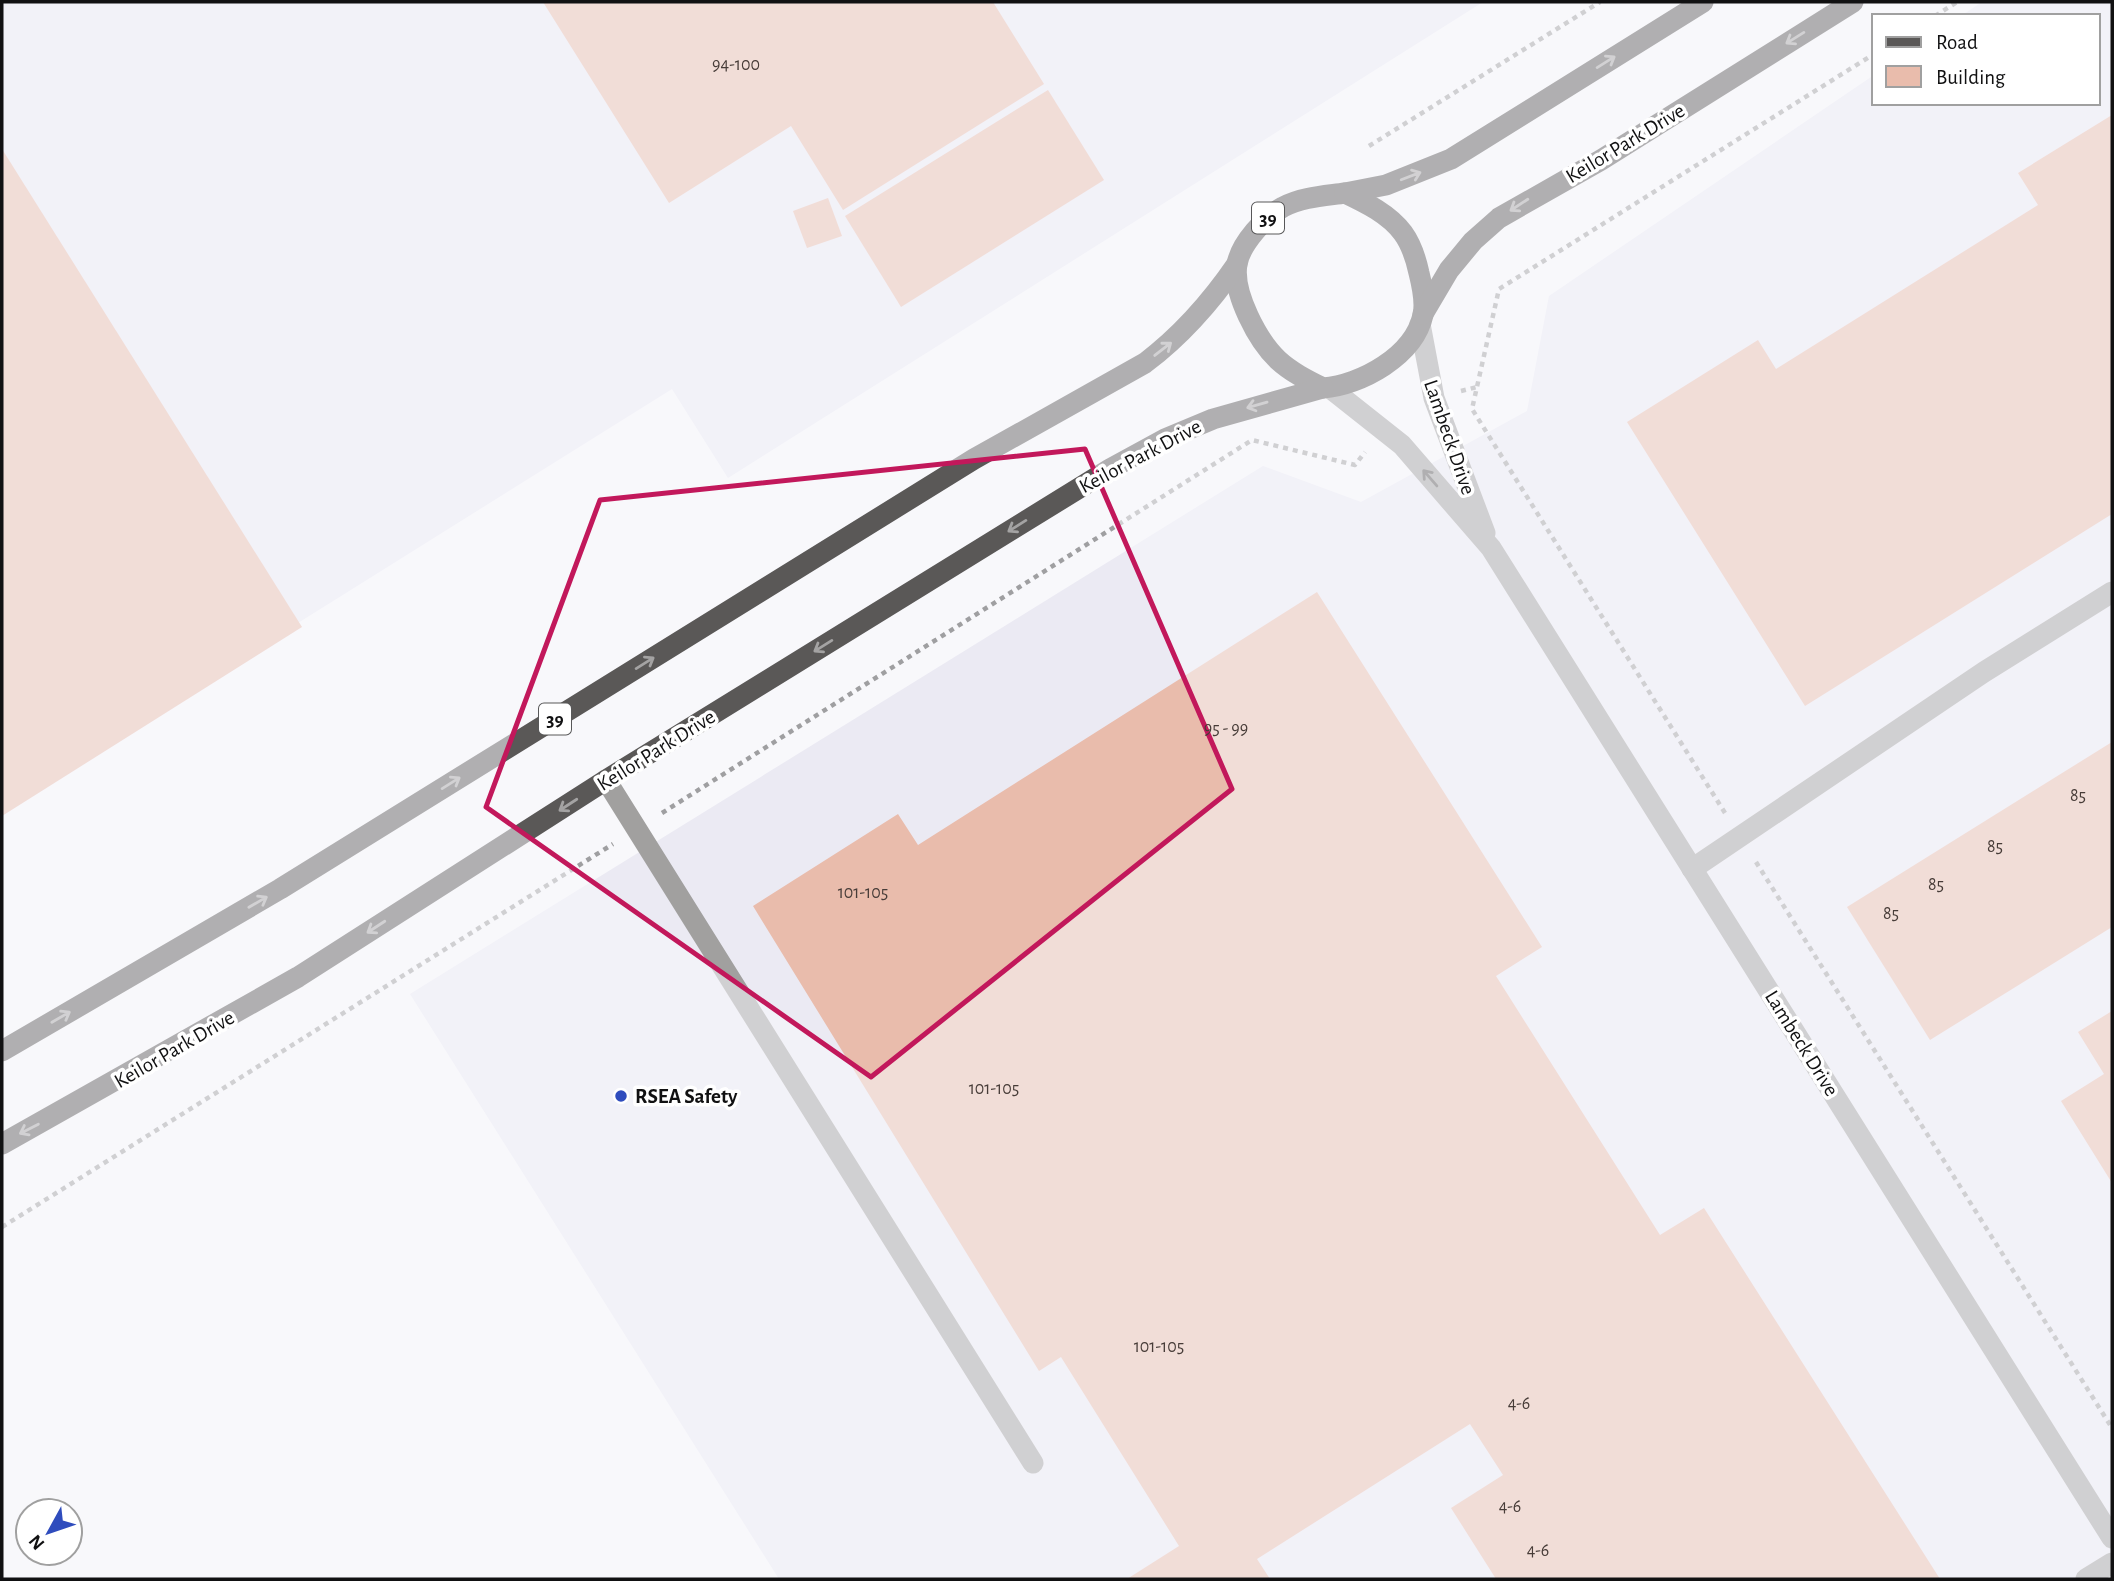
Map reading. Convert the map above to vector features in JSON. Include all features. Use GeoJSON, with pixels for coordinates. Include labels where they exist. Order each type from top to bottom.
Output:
{"type":"FeatureCollection","features":[{"type":"Feature","properties":{"kind":"main road","name":"39"},"geometry":{"type":"LineString","coordinates":[[2,1051],[280,889],[974,459],[1145,363],[1171,344],[1195,318],[1237,264],[1258,228],[1283,207],[1301,200],[1386,185],[1451,159],[1703,2]]}},
{"type":"Feature","properties":{"kind":"main road","name":"Keilor Park Drive"},"geometry":{"type":"LineString","coordinates":[[1421,319],[1449,270],[1472,241],[1499,218],[1601,160],[1853,2]]}},
{"type":"Feature","properties":{"kind":"main road"},"geometry":{"type":"LineString","coordinates":[[1237,264],[1240,294],[1261,340],[1289,368],[1327,388],[1373,373],[1392,359],[1421,319],[1422,287],[1416,258],[1403,233],[1386,216],[1345,193]]}},
{"type":"Feature","properties":{"kind":"main road","name":"Keilor Park Drive"},"geometry":{"type":"LineString","coordinates":[[2,1144],[298,977],[606,780],[1121,463],[1213,419],[1327,388]]}},
{"type":"Feature","properties":{"kind":"street","name":"Lambeck Drive"},"geometry":{"type":"LineString","coordinates":[[1421,319],[1434,398],[1491,548]]}},
{"type":"Feature","properties":{"kind":"street","name":"Lambeck Drive"},"geometry":{"type":"LineString","coordinates":[[1327,388],[1384,428],[1491,548],[2112,1538]]}},
{"type":"Feature","properties":{"kind":"street"},"geometry":{"type":"LineString","coordinates":[[1692,869],[1984,672],[2112,592]]}},
{"type":"Feature","properties":{"kind":"street"},"geometry":{"type":"LineString","coordinates":[[606,780],[1034,1463]]}},
{"type":"Feature","properties":{"kind":"street"},"geometry":{"type":"LineString","coordinates":[[2086,1579],[2112,1563]]}},
{"type":"Feature","properties":{"kind":"path"},"geometry":{"type":"LineString","coordinates":[[1369,146],[1600,2]]}},
{"type":"Feature","properties":{"kind":"path"},"geometry":{"type":"LineString","coordinates":[[1938,14],[1957,2]]}},
{"type":"Feature","properties":{"kind":"path"},"geometry":{"type":"LineString","coordinates":[[1872,55],[1499,289],[1472,409],[2112,1428]]}},
{"type":"Feature","properties":{"kind":"path"},"geometry":{"type":"LineString","coordinates":[[1434,398],[1477,387]]}},
{"type":"Feature","properties":{"kind":"path"},"geometry":{"type":"LineString","coordinates":[[2,1227],[1252,440],[1355,465],[1384,428]]}},
{"type":"Feature","properties":{"kind":"highlighted area"},"geometry":{"type":"Polygon","coordinates":[[[1085,449],[1232,789],[871,1077],[486,807],[600,500],[1085,449]]]}},
{"type":"Feature","properties":{"kind":"shaded area"},"geometry":{"type":"Polygon","coordinates":[[[2,2],[1483,2],[728,478],[672,389],[2,808],[2,2]]]}},
{"type":"Feature","properties":{"kind":"shaded area"},"geometry":{"type":"Polygon","coordinates":[[[1982,2],[2112,2],[2112,1579],[779,1579],[410,994],[1263,466],[1361,502],[1527,411],[1549,296],[1872,76],[1872,105],[2100,105],[2100,14],[1964,14],[1982,2]]]}},
{"type":"Feature","properties":{"kind":"building"},"geometry":{"type":"Polygon","coordinates":[[[543,2],[993,2],[1044,84],[843,210],[791,126],[669,203],[543,2]]]}},
{"type":"Feature","properties":{"kind":"building"},"geometry":{"type":"Polygon","coordinates":[[[1048,90],[1104,180],[901,307],[845,216],[1048,90]]]}},
{"type":"Feature","properties":{"kind":"building"},"geometry":{"type":"Polygon","coordinates":[[[2112,115],[2112,514],[1805,706],[1627,422],[1758,340],[1776,369],[2038,205],[2018,173],[2112,115]]]}},
{"type":"Feature","properties":{"kind":"building"},"geometry":{"type":"Polygon","coordinates":[[[2,149],[302,627],[2,816],[2,149]]]}},
{"type":"Feature","properties":{"kind":"building"},"geometry":{"type":"Polygon","coordinates":[[[828,198],[842,236],[807,248],[793,211],[828,198]]]}},
{"type":"Feature","properties":{"kind":"building"},"geometry":{"type":"Polygon","coordinates":[[[1317,592],[1542,947],[1496,976],[1660,1235],[1704,1208],[1940,1579],[1496,1579],[1451,1508],[1503,1475],[1470,1424],[1257,1559],[1270,1579],[1127,1579],[1179,1546],[1061,1357],[1039,1371],[753,906],[898,814],[918,845],[1317,592]]]}},
{"type":"Feature","properties":{"kind":"building"},"geometry":{"type":"Polygon","coordinates":[[[2112,742],[2112,927],[1930,1040],[1847,907],[2112,742]]]}},
{"type":"Feature","properties":{"kind":"building"},"geometry":{"type":"Polygon","coordinates":[[[2112,1011],[2112,1183],[2061,1101],[2104,1074],[2078,1032],[2112,1011]]]}},
{"type":"Feature","properties":{"kind":"place","name":"RSEA Safety"},"geometry":{"type":"Point","coordinates":[621,1096]}}]}
